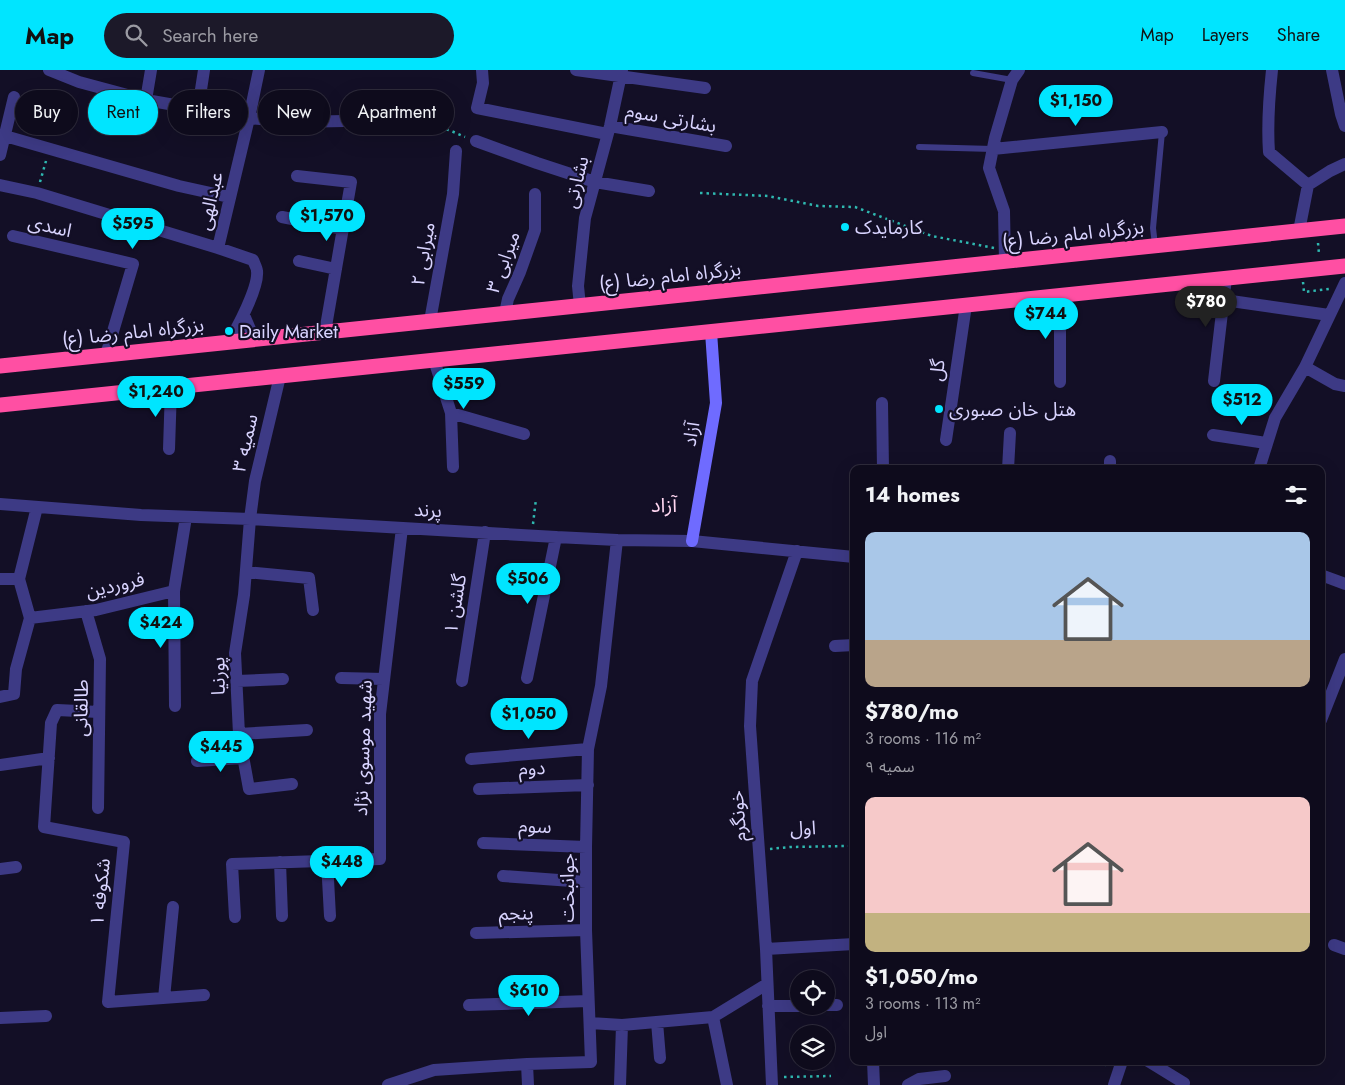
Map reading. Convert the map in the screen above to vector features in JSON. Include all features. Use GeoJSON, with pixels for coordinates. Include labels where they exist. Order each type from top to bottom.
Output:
{"type":"FeatureCollection","features":[{"type":"Feature","properties":{"kind":"highway","name":"بزرگراه امام رضا (ع)"},"geometry":{"type":"LineString","coordinates":[[0,366],[580,306],[1005,256],[1155,246],[1345,226]]}},
{"type":"Feature","properties":{"kind":"highway"},"geometry":{"type":"LineString","coordinates":[[0,405],[1345,266]]}},
{"type":"Feature","properties":{"kind":"street"},"geometry":{"type":"LineString","coordinates":[[50,70],[79,76],[118,90]]}},
{"type":"Feature","properties":{"kind":"street"},"geometry":{"type":"LineString","coordinates":[[148,90],[151,70]]}},
{"type":"Feature","properties":{"kind":"street"},"geometry":{"type":"LineString","coordinates":[[201,90],[204,70]]}},
{"type":"Feature","properties":{"kind":"street","name":"عبدالهی"},"geometry":{"type":"LineString","coordinates":[[228,342],[244,315],[254,290],[257,272],[253,260],[218,248],[259,70]]}},
{"type":"Feature","properties":{"kind":"street","name":"بشارتی سوم"},"geometry":{"type":"LineString","coordinates":[[482,70],[483,83],[477,108],[608,130],[726,146]]}},
{"type":"Feature","properties":{"kind":"street"},"geometry":{"type":"LineString","coordinates":[[576,70],[622,73],[706,88]]}},
{"type":"Feature","properties":{"kind":"street"},"geometry":{"type":"LineString","coordinates":[[1272,70],[1268,111],[1269,152],[1308,186]]}},
{"type":"Feature","properties":{"kind":"street"},"geometry":{"type":"LineString","coordinates":[[1332,70],[1345,126]]}},
{"type":"Feature","properties":{"kind":"street","name":"بشارتی"},"geometry":{"type":"LineString","coordinates":[[580,306],[578,286],[585,218],[622,73]]}},
{"type":"Feature","properties":{"kind":"street"},"geometry":{"type":"LineString","coordinates":[[1005,256],[1004,211],[989,168],[995,138],[1016,75]]}},
{"type":"Feature","properties":{"kind":"street"},"geometry":{"type":"LineString","coordinates":[[0,155],[14,97]]}},
{"type":"Feature","properties":{"kind":"street"},"geometry":{"type":"LineString","coordinates":[[249,118],[295,122],[340,121]]}},
{"type":"Feature","properties":{"kind":"street"},"geometry":{"type":"LineString","coordinates":[[993,149],[1162,132]]}},
{"type":"Feature","properties":{"kind":"street"},"geometry":{"type":"LineString","coordinates":[[5,136],[179,186],[229,198]]}},
{"type":"Feature","properties":{"kind":"street"},"geometry":{"type":"LineString","coordinates":[[476,141],[595,182],[649,191]]}},
{"type":"Feature","properties":{"kind":"street","name":"میرابی ۲"},"geometry":{"type":"LineString","coordinates":[[430,321],[453,194],[456,151]]}},
{"type":"Feature","properties":{"kind":"street"},"geometry":{"type":"LineString","coordinates":[[1299,231],[1308,186],[1330,171],[1345,164]]}},
{"type":"Feature","properties":{"kind":"street"},"geometry":{"type":"LineString","coordinates":[[296,176],[351,182],[325,332]]}},
{"type":"Feature","properties":{"kind":"street"},"geometry":{"type":"LineString","coordinates":[[0,185],[38,193],[218,248]]}},
{"type":"Feature","properties":{"kind":"street","name":"میرابی ۳"},"geometry":{"type":"LineString","coordinates":[[505,314],[508,299],[535,230],[535,194]]}},
{"type":"Feature","properties":{"kind":"street"},"geometry":{"type":"LineString","coordinates":[[282,217],[343,229]]}},
{"type":"Feature","properties":{"kind":"street","name":"اسدی"},"geometry":{"type":"LineString","coordinates":[[13,236],[133,264],[106,355]]}},
{"type":"Feature","properties":{"kind":"street"},"geometry":{"type":"LineString","coordinates":[[300,262],[336,268]]}},
{"type":"Feature","properties":{"kind":"street"},"geometry":{"type":"LineString","coordinates":[[1214,381],[1226,278]]}},
{"type":"Feature","properties":{"kind":"street"},"geometry":{"type":"LineString","coordinates":[[1260,465],[1275,418],[1305,367],[1344,285]]}},
{"type":"Feature","properties":{"kind":"street"},"geometry":{"type":"LineString","coordinates":[[1056,296],[1060,332],[1060,382]]}},
{"type":"Feature","properties":{"kind":"street"},"geometry":{"type":"LineString","coordinates":[[1224,300],[1330,315]]}},
{"type":"Feature","properties":{"kind":"street","name":"گل"},"geometry":{"type":"LineString","coordinates":[[946,440],[966,305]]}},
{"type":"Feature","properties":{"kind":"street"},"geometry":{"type":"LineString","coordinates":[[244,315],[256,339]]}},
{"type":"Feature","properties":{"kind":"street","name":"آزاد"},"geometry":{"type":"LineString","coordinates":[[692,541],[716,403],[711,332]]}},
{"type":"Feature","properties":{"kind":"street"},"geometry":{"type":"LineString","coordinates":[[434,360],[450,413],[453,467]]}},
{"type":"Feature","properties":{"kind":"street"},"geometry":{"type":"LineString","coordinates":[[1305,367],[1335,384],[1345,386]]}},
{"type":"Feature","properties":{"kind":"street","name":"سمیه ۳"},"geometry":{"type":"LineString","coordinates":[[250,519],[255,481],[280,376]]}},
{"type":"Feature","properties":{"kind":"street"},"geometry":{"type":"LineString","coordinates":[[169,449],[171,388]]}},
{"type":"Feature","properties":{"kind":"street"},"geometry":{"type":"LineString","coordinates":[[882,403],[883,465]]}},
{"type":"Feature","properties":{"kind":"street"},"geometry":{"type":"LineString","coordinates":[[450,413],[524,434]]}},
{"type":"Feature","properties":{"kind":"street"},"geometry":{"type":"LineString","coordinates":[[1008,465],[1010,432]]}},
{"type":"Feature","properties":{"kind":"street"},"geometry":{"type":"LineString","coordinates":[[1213,435],[1266,444]]}},
{"type":"Feature","properties":{"kind":"street","name":"پرند"},"geometry":{"type":"LineString","coordinates":[[0,504],[186,517],[250,519],[532,536],[692,541],[850,558]]}},
{"type":"Feature","properties":{"kind":"street"},"geometry":{"type":"LineString","coordinates":[[0,697],[14,694],[16,669],[30,618],[19,579],[37,507]]}},
{"type":"Feature","properties":{"kind":"street","name":"فروردین"},"geometry":{"type":"LineString","coordinates":[[30,618],[96,610],[174,591],[186,517]]}},
{"type":"Feature","properties":{"kind":"street","name":"پورنیا"},"geometry":{"type":"LineString","coordinates":[[250,519],[244,595],[236,653],[239,734],[249,789],[292,784]]}},
{"type":"Feature","properties":{"kind":"street","name":"شهید موسوی نژاد"},"geometry":{"type":"LineString","coordinates":[[235,917],[232,864],[380,859],[380,714],[402,528]]}},
{"type":"Feature","properties":{"kind":"street","name":"گلشن ۱"},"geometry":{"type":"LineString","coordinates":[[462,681],[485,532]]}},
{"type":"Feature","properties":{"kind":"street"},"geometry":{"type":"LineString","coordinates":[[527,678],[556,537]]}},
{"type":"Feature","properties":{"kind":"street","name":"جوانبخت"},"geometry":{"type":"LineString","coordinates":[[388,1085],[434,1070],[591,1062],[586,930],[588,749],[601,686],[617,540]]}},
{"type":"Feature","properties":{"kind":"street","name":"خونگرم"},"geometry":{"type":"LineString","coordinates":[[772,1081],[766,950],[750,726],[751,689],[752,681],[797,551]]}},
{"type":"Feature","properties":{"kind":"street"},"geometry":{"type":"LineString","coordinates":[[246,572],[309,578],[314,610]]}},
{"type":"Feature","properties":{"kind":"street"},"geometry":{"type":"LineString","coordinates":[[1325,576],[1344,581]]}},
{"type":"Feature","properties":{"kind":"street"},"geometry":{"type":"LineString","coordinates":[[0,579],[19,579]]}},
{"type":"Feature","properties":{"kind":"street"},"geometry":{"type":"LineString","coordinates":[[174,591],[174,706]]}},
{"type":"Feature","properties":{"kind":"street","name":"طالقانی"},"geometry":{"type":"LineString","coordinates":[[86,611],[100,659],[98,808]]}},
{"type":"Feature","properties":{"kind":"street"},"geometry":{"type":"LineString","coordinates":[[835,646],[850,645]]}},
{"type":"Feature","properties":{"kind":"street"},"geometry":{"type":"LineString","coordinates":[[1325,710],[1345,659]]}},
{"type":"Feature","properties":{"kind":"street"},"geometry":{"type":"LineString","coordinates":[[341,678],[384,679]]}},
{"type":"Feature","properties":{"kind":"street"},"geometry":{"type":"LineString","coordinates":[[237,681],[282,679]]}},
{"type":"Feature","properties":{"kind":"street","name":"شکوفه ۱"},"geometry":{"type":"LineString","coordinates":[[99,712],[57,710],[51,723],[44,827],[124,842],[108,1002],[204,995]]}},
{"type":"Feature","properties":{"kind":"street"},"geometry":{"type":"LineString","coordinates":[[239,734],[307,730]]}},
{"type":"Feature","properties":{"kind":"street"},"geometry":{"type":"LineString","coordinates":[[471,759],[588,749]]}},
{"type":"Feature","properties":{"kind":"street"},"geometry":{"type":"LineString","coordinates":[[0,765],[49,758]]}},
{"type":"Feature","properties":{"kind":"street"},"geometry":{"type":"LineString","coordinates":[[198,761],[243,758]]}},
{"type":"Feature","properties":{"kind":"street","name":"دوم"},"geometry":{"type":"LineString","coordinates":[[479,789],[588,785]]}},
{"type":"Feature","properties":{"kind":"street","name":"سوم"},"geometry":{"type":"LineString","coordinates":[[483,843],[586,847]]}},
{"type":"Feature","properties":{"kind":"street"},"geometry":{"type":"LineString","coordinates":[[327,861],[330,916]]}},
{"type":"Feature","properties":{"kind":"street"},"geometry":{"type":"LineString","coordinates":[[280,862],[282,916]]}},
{"type":"Feature","properties":{"kind":"street"},"geometry":{"type":"LineString","coordinates":[[0,869],[16,867]]}},
{"type":"Feature","properties":{"kind":"street"},"geometry":{"type":"LineString","coordinates":[[502,876],[586,882]]}},
{"type":"Feature","properties":{"kind":"street"},"geometry":{"type":"LineString","coordinates":[[164,998],[173,908]]}},
{"type":"Feature","properties":{"kind":"street","name":"پنجم"},"geometry":{"type":"LineString","coordinates":[[476,933],[586,930]]}},
{"type":"Feature","properties":{"kind":"street"},"geometry":{"type":"LineString","coordinates":[[766,950],[850,944]]}},
{"type":"Feature","properties":{"kind":"street"},"geometry":{"type":"LineString","coordinates":[[590,1023],[622,1025],[713,1017],[767,984]]}},
{"type":"Feature","properties":{"kind":"street"},"geometry":{"type":"LineString","coordinates":[[469,1005],[588,1001]]}},
{"type":"Feature","properties":{"kind":"street"},"geometry":{"type":"LineString","coordinates":[[768,1006],[790,1006]]}},
{"type":"Feature","properties":{"kind":"street"},"geometry":{"type":"LineString","coordinates":[[0,1018],[46,1016]]}},
{"type":"Feature","properties":{"kind":"street"},"geometry":{"type":"LineString","coordinates":[[713,1017],[727,1085]]}},
{"type":"Feature","properties":{"kind":"street"},"geometry":{"type":"LineString","coordinates":[[657,1022],[660,1058]]}},
{"type":"Feature","properties":{"kind":"street"},"geometry":{"type":"LineString","coordinates":[[620,1085],[622,1025]]}},
{"type":"Feature","properties":{"kind":"street"},"geometry":{"type":"LineString","coordinates":[[527,1064],[528,1085]]}},
{"type":"Feature","properties":{"kind":"street"},"geometry":{"type":"LineString","coordinates":[[873,1065],[874,1085]]}},
{"type":"Feature","properties":{"kind":"street"},"geometry":{"type":"LineString","coordinates":[[1114,1085],[1121,1065]]}},
{"type":"Feature","properties":{"kind":"street"},"geometry":{"type":"LineString","coordinates":[[1155,1065],[1184,1083]]}},
{"type":"Feature","properties":{"kind":"street"},"geometry":{"type":"LineString","coordinates":[[422,1085],[434,1070]]}},
{"type":"Feature","properties":{"kind":"street"},"geometry":{"type":"LineString","coordinates":[[908,1085],[919,1079],[945,1076]]}},
{"type":"Feature","properties":{"kind":"lane"},"geometry":{"type":"LineString","coordinates":[[973,73],[1016,75]]}},
{"type":"Feature","properties":{"kind":"lane"},"geometry":{"type":"LineString","coordinates":[[1155,246],[1153,228],[1162,132]]}},
{"type":"Feature","properties":{"kind":"lane"},"geometry":{"type":"LineString","coordinates":[[919,147],[993,149]]}},
{"type":"Feature","properties":{"kind":"path"},"geometry":{"type":"LineString","coordinates":[[454,132],[476,141]]}},
{"type":"Feature","properties":{"kind":"path"},"geometry":{"type":"LineString","coordinates":[[38,193],[49,148]]}},
{"type":"Feature","properties":{"kind":"path"},"geometry":{"type":"LineString","coordinates":[[700,193],[768,196],[818,206],[855,207],[932,236],[986,246],[1005,256]]}},
{"type":"Feature","properties":{"kind":"path"},"geometry":{"type":"LineString","coordinates":[[1317,237],[1319,254]]}},
{"type":"Feature","properties":{"kind":"path"},"geometry":{"type":"LineString","coordinates":[[1303,282],[1304,292],[1344,285]]}},
{"type":"Feature","properties":{"kind":"path"},"geometry":{"type":"LineString","coordinates":[[532,536],[536,499]]}},
{"type":"Feature","properties":{"kind":"path","name":"اول"},"geometry":{"type":"LineString","coordinates":[[759,851],[790,847],[848,846]]}},
{"type":"Feature","properties":{"kind":"path"},"geometry":{"type":"LineString","coordinates":[[772,1081],[831,1076]]}},
{"type":"Feature","properties":{"kind":"place","name":"کارمایدک"},"geometry":{"type":"Point","coordinates":[845,227]}},
{"type":"Feature","properties":{"kind":"place","name":"Daily Market"},"geometry":{"type":"Point","coordinates":[229,331]}},
{"type":"Feature","properties":{"kind":"place","name":"هتل خان صبوری"},"geometry":{"type":"Point","coordinates":[939,409]}},
{"type":"Feature","properties":{"kind":"district","name":"آزاد"},"geometry":{"type":"Point","coordinates":[664,505]}}]}
